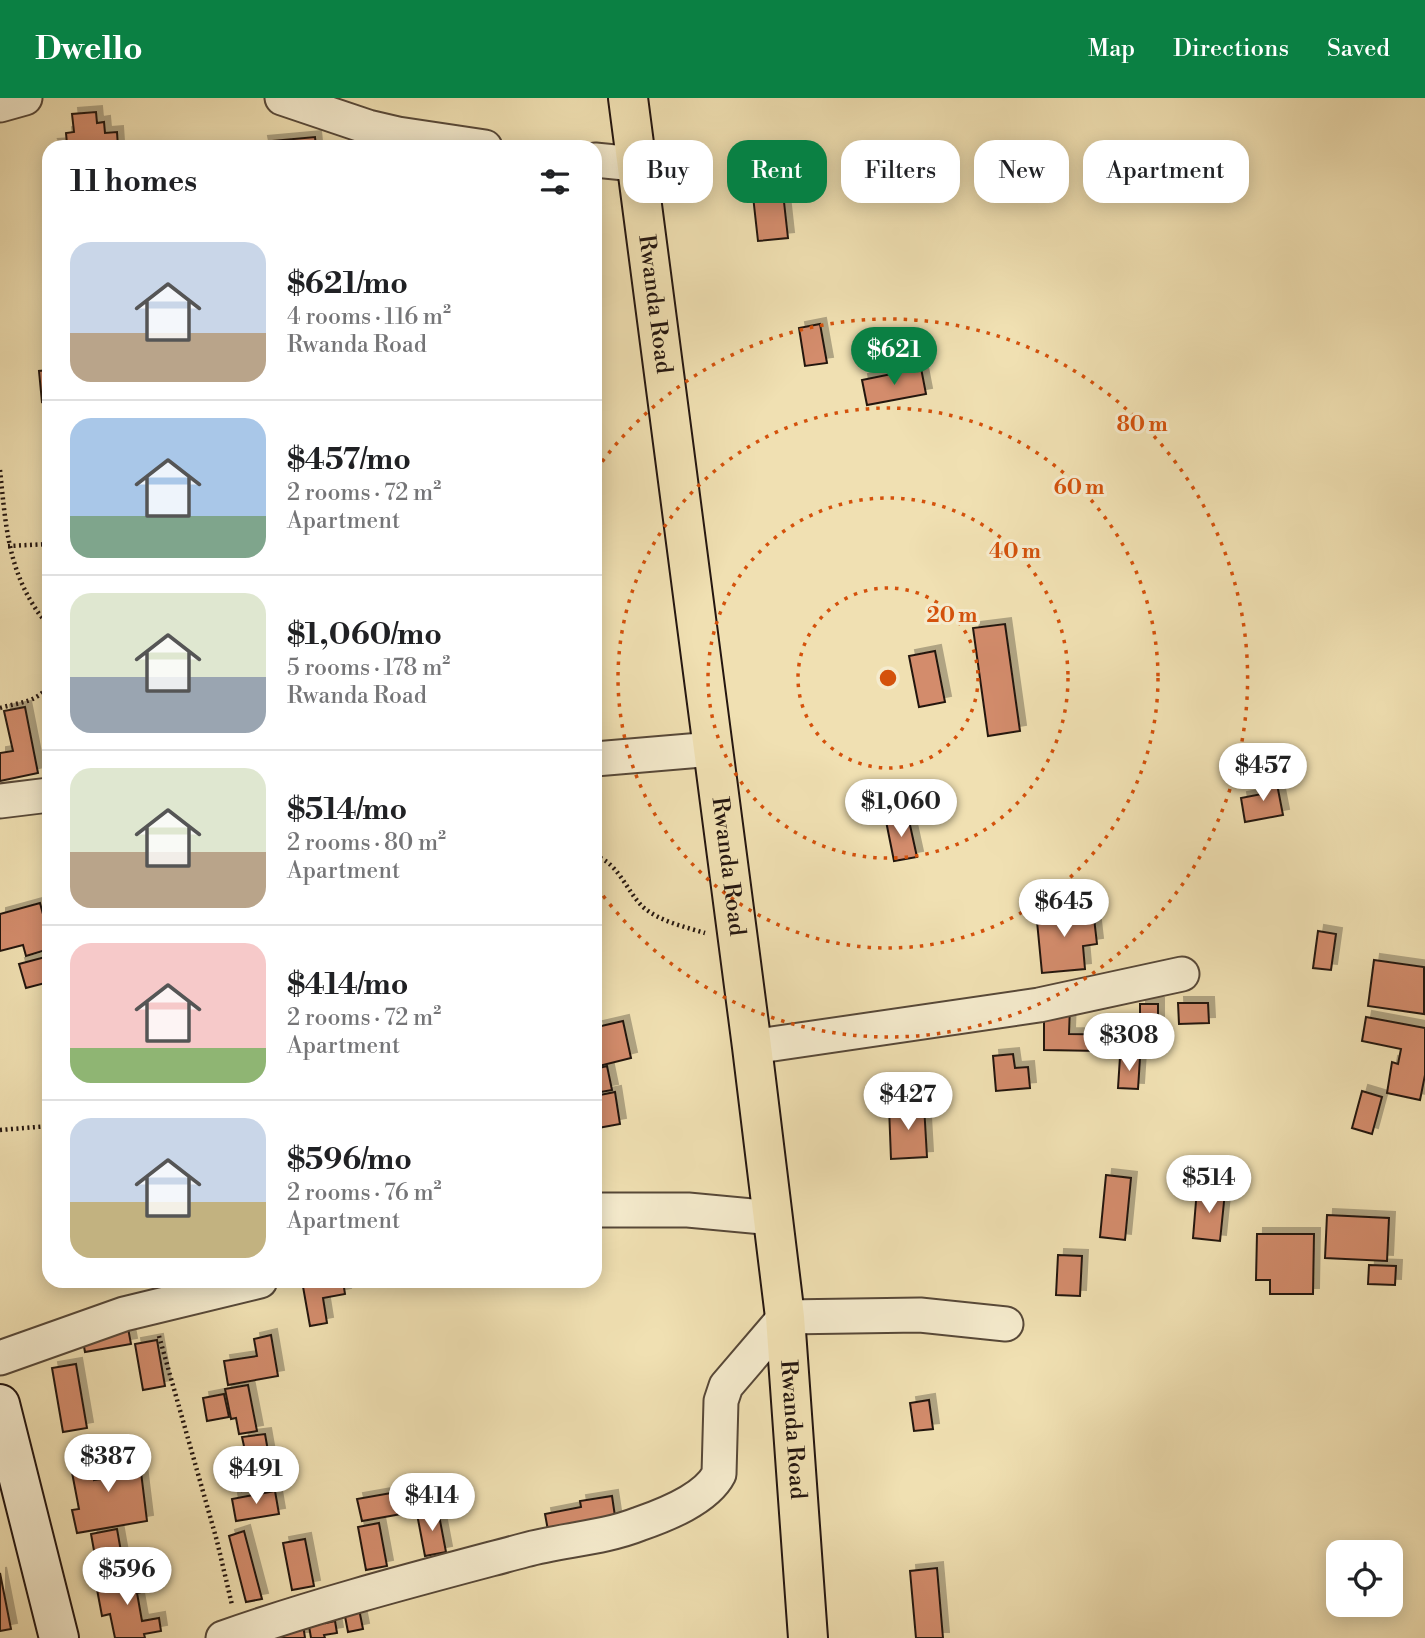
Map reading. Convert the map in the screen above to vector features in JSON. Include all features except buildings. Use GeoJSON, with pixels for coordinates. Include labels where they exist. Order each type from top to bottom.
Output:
{"type":"FeatureCollection","features":[{"type":"Feature","properties":{"kind":"highway","name":"Rwanda Road"},"geometry":{"type":"LineString","coordinates":[[628,98],[632,140]]}},
{"type":"Feature","properties":{"kind":"highway","name":"Rwanda Road"},"geometry":{"type":"LineString","coordinates":[[640,203],[752,1046],[785,1317],[808,1638]]}},
{"type":"Feature","properties":{"kind":"street"},"geometry":{"type":"LineString","coordinates":[[0,105],[25,98]]}},
{"type":"Feature","properties":{"kind":"street"},"geometry":{"type":"LineString","coordinates":[[282,98],[368,127],[438,140]]}},
{"type":"Feature","properties":{"kind":"street"},"geometry":{"type":"LineString","coordinates":[[602,161],[623,163]]}},
{"type":"Feature","properties":{"kind":"street"},"geometry":{"type":"LineString","coordinates":[[602,758],[713,749]]}},
{"type":"Feature","properties":{"kind":"street"},"geometry":{"type":"LineString","coordinates":[[0,801],[42,796]]}},
{"type":"Feature","properties":{"kind":"street"},"geometry":{"type":"LineString","coordinates":[[752,1046],[1039,1005],[1182,974]]}},
{"type":"Feature","properties":{"kind":"street"},"geometry":{"type":"LineString","coordinates":[[602,1210],[688,1210],[773,1218]]}},
{"type":"Feature","properties":{"kind":"street"},"geometry":{"type":"LineString","coordinates":[[0,1358],[124,1314],[232,1288]]}},
{"type":"Feature","properties":{"kind":"street"},"geometry":{"type":"LineString","coordinates":[[231,1635],[448,1570],[532,1548],[636,1526],[681,1507],[714,1484],[719,1474],[721,1401],[726,1386],[785,1317],[920,1315],[1006,1324]]}},
{"type":"Feature","properties":{"kind":"street"},"geometry":{"type":"LineString","coordinates":[[0,1404],[9,1473],[59,1638]]}},
{"type":"Feature","properties":{"kind":"path"},"geometry":{"type":"LineString","coordinates":[[0,470],[8,546],[20,584],[42,618]]}},
{"type":"Feature","properties":{"kind":"path"},"geometry":{"type":"LineString","coordinates":[[8,546],[42,544]]}},
{"type":"Feature","properties":{"kind":"path"},"geometry":{"type":"LineString","coordinates":[[0,708],[33,701],[42,695]]}},
{"type":"Feature","properties":{"kind":"path"},"geometry":{"type":"LineString","coordinates":[[602,857],[644,908],[671,922],[738,945]]}},
{"type":"Feature","properties":{"kind":"path"},"geometry":{"type":"LineString","coordinates":[[0,1130],[42,1127]]}},
{"type":"Feature","properties":{"kind":"path"},"geometry":{"type":"LineString","coordinates":[[151,1308],[217,1541],[231,1635]]}}]}
